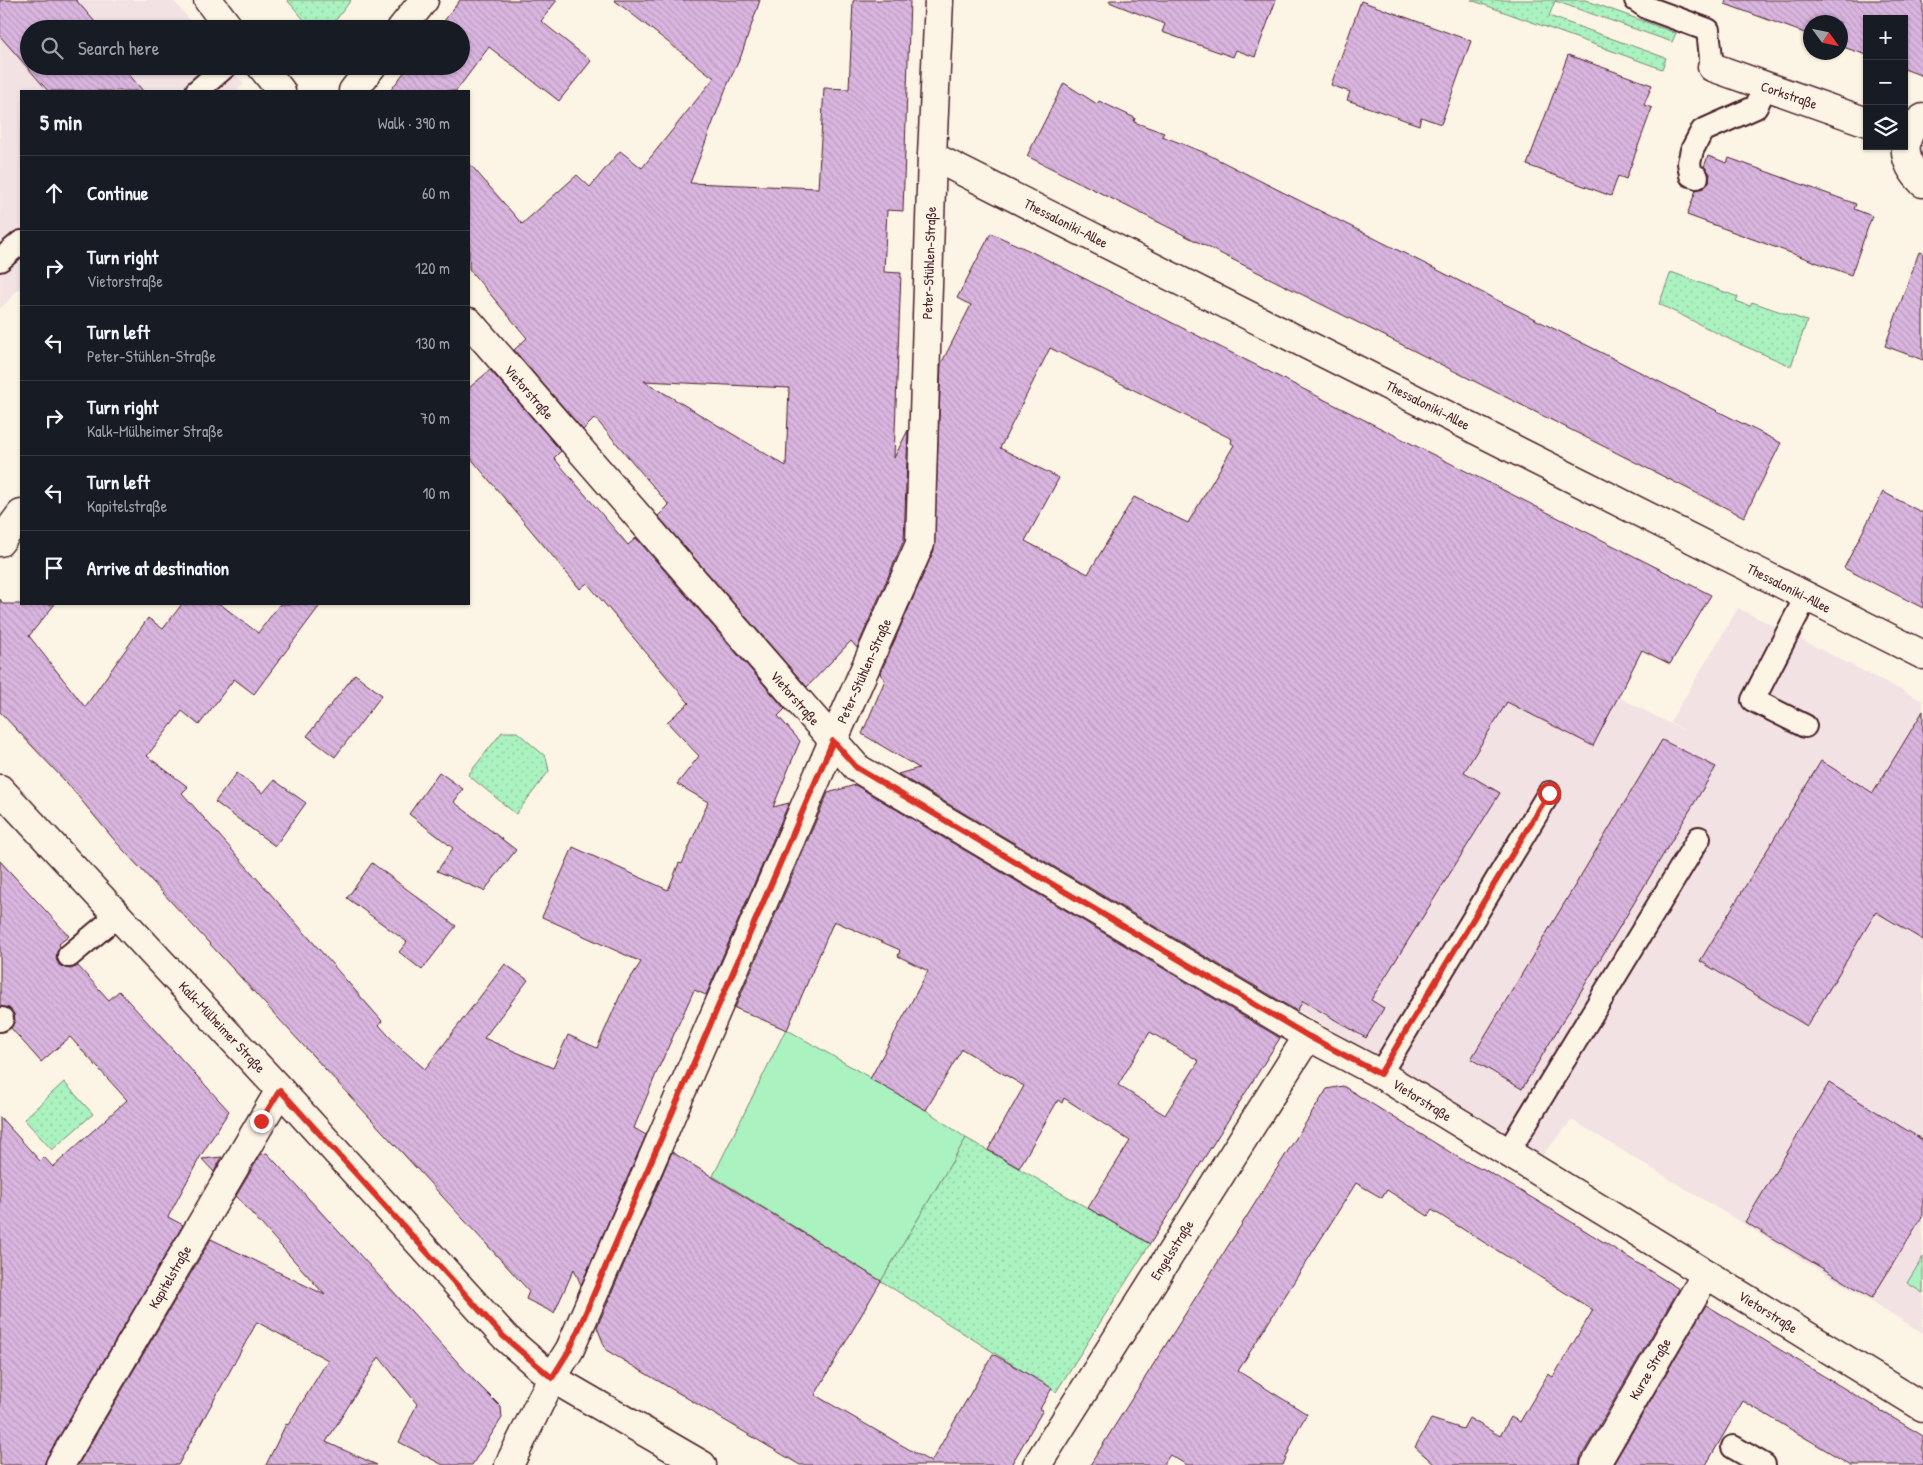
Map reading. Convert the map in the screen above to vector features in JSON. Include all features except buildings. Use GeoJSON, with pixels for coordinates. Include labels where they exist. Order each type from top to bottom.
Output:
{"type":"FeatureCollection","features":[{"type":"Feature","properties":{"kind":"street"},"geometry":{"type":"LineString","coordinates":[[208,0],[223,20]]}},
{"type":"Feature","properties":{"kind":"street"},"geometry":{"type":"LineString","coordinates":[[408,20],[424,0]]}},
{"type":"Feature","properties":{"kind":"street","name":"Peter-Stühlen-Straße"},"geometry":{"type":"LineString","coordinates":[[509,1465],[552,1378],[574,1340],[920,544],[932,156],[939,0]]}},
{"type":"Feature","properties":{"kind":"street","name":"Corkstraße"},"geometry":{"type":"LineString","coordinates":[[1712,67],[1863,121]]}},
{"type":"Feature","properties":{"kind":"street"},"geometry":{"type":"LineString","coordinates":[[268,75],[280,90]]}},
{"type":"Feature","properties":{"kind":"street"},"geometry":{"type":"LineString","coordinates":[[354,90],[365,75]]}},
{"type":"Feature","properties":{"kind":"street"},"geometry":{"type":"LineString","coordinates":[[1912,129],[1905,149],[1907,162],[1914,174],[1923,183]]}},
{"type":"Feature","properties":{"kind":"street","name":"Thessaloniki-Allee"},"geometry":{"type":"LineString","coordinates":[[932,156],[1923,655]]}},
{"type":"Feature","properties":{"kind":"street","name":"Vietorstraße"},"geometry":{"type":"LineString","coordinates":[[470,323],[857,768],[1308,1036],[1380,1074],[1923,1407]]}},
{"type":"Feature","properties":{"kind":"street"},"geometry":{"type":"LineString","coordinates":[[0,542],[20,515]]}},
{"type":"Feature","properties":{"kind":"street","name":"Kalk-Mülheimer Straße"},"geometry":{"type":"LineString","coordinates":[[0,789],[280,1090],[503,1336],[552,1378],[702,1465]]}},
{"type":"Feature","properties":{"kind":"street","name":"Engelsstraße"},"geometry":{"type":"LineString","coordinates":[[1037,1465],[1308,1036]]}},
{"type":"Feature","properties":{"kind":"street","name":"Kapitelstraße"},"geometry":{"type":"LineString","coordinates":[[60,1465],[280,1090]]}},
{"type":"Feature","properties":{"kind":"street","name":"Kurze Straße"},"geometry":{"type":"LineString","coordinates":[[1595,1465],[1706,1274]]}},
{"type":"Feature","properties":{"kind":"lane"},"geometry":{"type":"LineString","coordinates":[[1636,0],[1648,8],[1708,30],[1712,67]]}},
{"type":"Feature","properties":{"kind":"lane"},"geometry":{"type":"LineString","coordinates":[[198,90],[216,75]]}},
{"type":"Feature","properties":{"kind":"lane"},"geometry":{"type":"LineString","coordinates":[[1698,177],[1691,175],[1689,163],[1692,150],[1702,131],[1756,107],[1765,87]]}},
{"type":"Feature","properties":{"kind":"lane"},"geometry":{"type":"LineString","coordinates":[[0,260],[20,243]]}},
{"type":"Feature","properties":{"kind":"lane"},"geometry":{"type":"LineString","coordinates":[[1805,726],[1753,700],[1806,597]]}},
{"type":"Feature","properties":{"kind":"lane"},"geometry":{"type":"LineString","coordinates":[[1380,1074],[1549,793]]}},
{"type":"Feature","properties":{"kind":"lane"},"geometry":{"type":"LineString","coordinates":[[1508,1152],[1699,838]]}},
{"type":"Feature","properties":{"kind":"lane"},"geometry":{"type":"LineString","coordinates":[[70,956],[118,915]]}},
{"type":"Feature","properties":{"kind":"lane"},"geometry":{"type":"LineString","coordinates":[[1733,1447],[1764,1465]]}},
{"type":"Feature","properties":{"kind":"shaded area"},"geometry":{"type":"Polygon","coordinates":[[[44,0],[173,0],[190,20],[20,20],[44,0]]]}},
{"type":"Feature","properties":{"kind":"shaded area"},"geometry":{"type":"Polygon","coordinates":[[[20,20],[20,75],[236,75],[244,84],[236,90],[20,90],[20,288],[0,309],[0,37],[20,20]]]}},
{"type":"Feature","properties":{"kind":"shaded area"},"geometry":{"type":"Polygon","coordinates":[[[1207,488],[1691,734],[1670,722],[1738,608],[1923,701],[1923,1333],[1572,1120],[1541,1157],[1001,830],[1207,488]]]}},
{"type":"Feature","properties":{"kind":"green space"},"geometry":{"type":"Polygon","coordinates":[[[287,0],[351,0],[336,20],[304,20],[287,0]]]}},
{"type":"Feature","properties":{"kind":"green space"},"geometry":{"type":"Polygon","coordinates":[[[1471,0],[1585,0],[1676,33],[1672,42],[1555,1],[1549,16],[1666,58],[1662,69],[1471,0]]]}},
{"type":"Feature","properties":{"kind":"green space"},"geometry":{"type":"Polygon","coordinates":[[[1671,272],[1738,297],[1736,301],[1750,306],[1752,302],[1807,321],[1791,366],[1735,342],[1659,304],[1671,272]]]}},
{"type":"Feature","properties":{"kind":"green space"},"geometry":{"type":"Polygon","coordinates":[[[502,732],[517,732],[546,757],[549,771],[516,814],[468,775],[502,732]]]}},
{"type":"Feature","properties":{"kind":"green space"},"geometry":{"type":"Polygon","coordinates":[[[786,1029],[926,1110],[966,1138],[881,1281],[713,1176],[786,1029]]]}},
{"type":"Feature","properties":{"kind":"green space"},"geometry":{"type":"Polygon","coordinates":[[[64,1082],[93,1114],[52,1150],[24,1119],[64,1082]]]}},
{"type":"Feature","properties":{"kind":"green space"},"geometry":{"type":"Polygon","coordinates":[[[966,1138],[1150,1244],[1056,1392],[881,1281],[966,1138]]]}},
{"type":"Feature","properties":{"kind":"green space"},"geometry":{"type":"Polygon","coordinates":[[[1923,1257],[1923,1293],[1907,1283],[1923,1257]]]}},
{"type":"Feature","properties":{"kind":"route"},"geometry":{"type":"LineString","coordinates":[[261,1121],[280,1090],[503,1336],[552,1378],[570,1349],[833,741],[857,768],[1308,1036],[1380,1074],[1549,793]]}}]}
